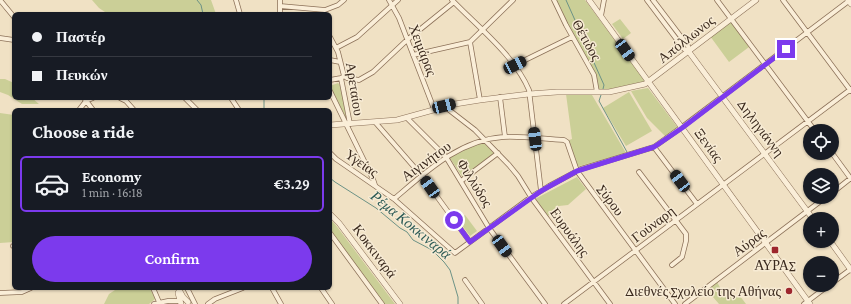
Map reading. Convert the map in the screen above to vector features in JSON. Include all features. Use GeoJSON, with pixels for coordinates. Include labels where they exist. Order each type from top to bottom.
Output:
{"type":"FeatureCollection","features":[{"type":"Feature","properties":{"kind":"street"},"geometry":{"type":"LineString","coordinates":[[0,0],[12,15]]}},
{"type":"Feature","properties":{"kind":"street"},"geometry":{"type":"LineString","coordinates":[[236,0],[239,12]]}},
{"type":"Feature","properties":{"kind":"street"},"geometry":{"type":"LineString","coordinates":[[280,0],[280,12]]}},
{"type":"Feature","properties":{"kind":"street"},"geometry":{"type":"LineString","coordinates":[[280,6],[325,10],[338,5],[344,0]]}},
{"type":"Feature","properties":{"kind":"street","name":"Χειμάρας"},"geometry":{"type":"LineString","coordinates":[[389,0],[399,18],[434,109]]}},
{"type":"Feature","properties":{"kind":"street"},"geometry":{"type":"LineString","coordinates":[[336,48],[358,37],[398,0]]}},
{"type":"Feature","properties":{"kind":"street"},"geometry":{"type":"LineString","coordinates":[[413,55],[470,42],[513,0]]}},
{"type":"Feature","properties":{"kind":"street","name":"Θέτιδος"},"geometry":{"type":"LineString","coordinates":[[554,0],[572,37],[594,75],[597,92]]}},
{"type":"Feature","properties":{"kind":"street","name":"Ξενίας"},"geometry":{"type":"LineString","coordinates":[[589,0],[766,243],[807,303]]}},
{"type":"Feature","properties":{"kind":"street"},"geometry":{"type":"LineString","coordinates":[[601,16],[604,0]]}},
{"type":"Feature","properties":{"kind":"street","name":"Δηληγιάννη"},"geometry":{"type":"LineString","coordinates":[[647,0],[668,23]]}},
{"type":"Feature","properties":{"kind":"street","name":"Δηληγιάννη"},"geometry":{"type":"LineString","coordinates":[[653,0],[684,49],[689,52],[808,211]]}},
{"type":"Feature","properties":{"kind":"street"},"geometry":{"type":"LineString","coordinates":[[717,0],[810,124]]}},
{"type":"Feature","properties":{"kind":"street","name":"Απόλλωνος"},"geometry":{"type":"LineString","coordinates":[[649,82],[756,0]]}},
{"type":"Feature","properties":{"kind":"street"},"geometry":{"type":"LineString","coordinates":[[783,0],[851,90]]}},
{"type":"Feature","properties":{"kind":"street"},"geometry":{"type":"LineString","coordinates":[[332,80],[343,77],[362,79],[377,69],[407,40],[453,1],[515,65],[525,80],[529,90],[541,191]]}},
{"type":"Feature","properties":{"kind":"street"},"geometry":{"type":"LineString","coordinates":[[375,122],[422,176],[470,242],[531,197],[577,171],[654,147],[682,128],[850,1]]}},
{"type":"Feature","properties":{"kind":"street"},"geometry":{"type":"LineString","coordinates":[[515,65],[572,37]]}},
{"type":"Feature","properties":{"kind":"street"},"geometry":{"type":"LineString","coordinates":[[0,38],[12,40]]}},
{"type":"Feature","properties":{"kind":"street","name":"Αρεταίου"},"geometry":{"type":"LineString","coordinates":[[332,41],[336,48],[343,77],[348,124]]}},
{"type":"Feature","properties":{"kind":"street"},"geometry":{"type":"LineString","coordinates":[[470,42],[480,100]]}},
{"type":"Feature","properties":{"kind":"street"},"geometry":{"type":"LineString","coordinates":[[332,60],[340,62]]}},
{"type":"Feature","properties":{"kind":"street"},"geometry":{"type":"LineString","coordinates":[[332,125],[407,118],[444,106],[480,100],[529,94],[609,92],[649,82]]}},
{"type":"Feature","properties":{"kind":"street","name":"Γούναρη"},"geometry":{"type":"LineString","coordinates":[[564,304],[851,90]]}},
{"type":"Feature","properties":{"kind":"street","name":"Αρεταίου"},"geometry":{"type":"LineString","coordinates":[[332,95],[348,124],[375,185]]}},
{"type":"Feature","properties":{"kind":"street"},"geometry":{"type":"LineString","coordinates":[[500,98],[504,137]]}},
{"type":"Feature","properties":{"kind":"street"},"geometry":{"type":"LineString","coordinates":[[85,100],[91,108]]}},
{"type":"Feature","properties":{"kind":"street"},"geometry":{"type":"LineString","coordinates":[[124,100],[132,108]]}},
{"type":"Feature","properties":{"kind":"street"},"geometry":{"type":"LineString","coordinates":[[187,100],[195,108]]}},
{"type":"Feature","properties":{"kind":"street","name":"Ευρυάλης"},"geometry":{"type":"LineString","coordinates":[[444,106],[484,140],[513,170],[531,197],[610,304]]}},
{"type":"Feature","properties":{"kind":"street","name":"Φιλλύδος"},"geometry":{"type":"LineString","coordinates":[[407,118],[446,157],[489,228],[544,304]]}},
{"type":"Feature","properties":{"kind":"street","name":"Αιγινήτου"},"geometry":{"type":"LineString","coordinates":[[394,199],[446,157],[456,151],[484,140],[504,137],[564,140],[567,142]]}},
{"type":"Feature","properties":{"kind":"street","name":"Σύρου"},"geometry":{"type":"LineString","coordinates":[[567,142],[577,171],[675,304]]}},
{"type":"Feature","properties":{"kind":"street"},"geometry":{"type":"LineString","coordinates":[[654,147],[697,204]]}},
{"type":"Feature","properties":{"kind":"street"},"geometry":{"type":"LineString","coordinates":[[461,182],[498,153]]}},
{"type":"Feature","properties":{"kind":"street","name":"Υγείας"},"geometry":{"type":"LineString","coordinates":[[332,155],[394,199],[455,253],[470,242]]}},
{"type":"Feature","properties":{"kind":"street"},"geometry":{"type":"LineString","coordinates":[[837,160],[851,178],[839,187]]}},
{"type":"Feature","properties":{"kind":"street"},"geometry":{"type":"LineString","coordinates":[[639,172],[684,232],[686,238],[682,257],[672,265]]}},
{"type":"Feature","properties":{"kind":"street","name":"Αύρας"},"geometry":{"type":"LineString","coordinates":[[685,304],[817,204]]}},
{"type":"Feature","properties":{"kind":"street","name":"Κοκκιναρά"},"geometry":{"type":"LineString","coordinates":[[332,216],[339,223],[400,304]]}},
{"type":"Feature","properties":{"kind":"street"},"geometry":{"type":"LineString","coordinates":[[332,238],[382,304]]}},
{"type":"Feature","properties":{"kind":"street"},"geometry":{"type":"LineString","coordinates":[[835,248],[851,269],[839,278]]}},
{"type":"Feature","properties":{"kind":"street"},"geometry":{"type":"LineString","coordinates":[[464,280],[482,304]]}},
{"type":"Feature","properties":{"kind":"street"},"geometry":{"type":"LineString","coordinates":[[0,293],[22,292],[26,290]]}},
{"type":"Feature","properties":{"kind":"street"},"geometry":{"type":"LineString","coordinates":[[154,290],[159,302]]}},
{"type":"Feature","properties":{"kind":"street"},"geometry":{"type":"LineString","coordinates":[[178,290],[181,303]]}},
{"type":"Feature","properties":{"kind":"street"},"geometry":{"type":"LineString","coordinates":[[178,290],[182,297],[190,303]]}},
{"type":"Feature","properties":{"kind":"street"},"geometry":{"type":"LineString","coordinates":[[188,290],[195,304]]}},
{"type":"Feature","properties":{"kind":"street"},"geometry":{"type":"LineString","coordinates":[[208,304],[232,290]]}},
{"type":"Feature","properties":{"kind":"street"},"geometry":{"type":"LineString","coordinates":[[273,290],[281,304]]}},
{"type":"Feature","properties":{"kind":"street"},"geometry":{"type":"LineString","coordinates":[[322,290],[332,304]]}},
{"type":"Feature","properties":{"kind":"street"},"geometry":{"type":"LineString","coordinates":[[807,303],[820,292]]}},
{"type":"Feature","properties":{"kind":"street"},"geometry":{"type":"LineString","coordinates":[[154,304],[168,301],[190,303]]}},
{"type":"Feature","properties":{"kind":"green space"},"geometry":{"type":"Polygon","coordinates":[[[92,0],[211,0],[215,12],[105,12],[92,0]]]}},
{"type":"Feature","properties":{"kind":"green space"},"geometry":{"type":"Polygon","coordinates":[[[555,0],[585,0],[645,81],[607,90],[599,89],[597,79],[555,0]]]}},
{"type":"Feature","properties":{"kind":"green space"},"geometry":{"type":"Polygon","coordinates":[[[620,19],[631,33],[623,39],[612,24],[620,19]]]}},
{"type":"Feature","properties":{"kind":"green space"},"geometry":{"type":"Polygon","coordinates":[[[730,20],[749,47],[729,62],[710,36],[730,20]]]}},
{"type":"Feature","properties":{"kind":"green space"},"geometry":{"type":"Polygon","coordinates":[[[0,79],[5,79],[12,82],[12,98],[0,92],[0,79]]]}},
{"type":"Feature","properties":{"kind":"green space"},"geometry":{"type":"Polygon","coordinates":[[[338,83],[340,85],[347,120],[332,90],[332,85],[338,83]]]}},
{"type":"Feature","properties":{"kind":"green space"},"geometry":{"type":"Polygon","coordinates":[[[648,88],[678,128],[666,137],[647,118],[631,91],[648,88]]]}},
{"type":"Feature","properties":{"kind":"green space"},"geometry":{"type":"Polygon","coordinates":[[[629,92],[652,131],[626,146],[603,108],[629,92]]]}},
{"type":"Feature","properties":{"kind":"green space"},"geometry":{"type":"Polygon","coordinates":[[[566,94],[592,95],[626,153],[576,167],[569,140],[572,139],[566,94]]]}},
{"type":"Feature","properties":{"kind":"green space"},"geometry":{"type":"Polygon","coordinates":[[[16,100],[34,100],[39,104],[22,104],[16,100]]]}},
{"type":"Feature","properties":{"kind":"green space"},"geometry":{"type":"Polygon","coordinates":[[[0,113],[12,115],[12,242],[0,243],[0,113]]]}},
{"type":"Feature","properties":{"kind":"green space"},"geometry":{"type":"Polygon","coordinates":[[[483,142],[495,154],[463,178],[450,158],[457,153],[483,142]]]}},
{"type":"Feature","properties":{"kind":"green space"},"geometry":{"type":"Polygon","coordinates":[[[577,177],[586,189],[568,205],[559,206],[548,216],[535,199],[577,177]]]}},
{"type":"Feature","properties":{"kind":"green space"},"geometry":{"type":"Polygon","coordinates":[[[465,215],[477,231],[470,236],[458,220],[465,215]]]}},
{"type":"Feature","properties":{"kind":"green space"},"geometry":{"type":"Polygon","coordinates":[[[332,221],[395,304],[383,304],[332,234],[332,221]]]}},
{"type":"Feature","properties":{"kind":"green space"},"geometry":{"type":"Polygon","coordinates":[[[717,282],[723,293],[732,298],[740,296],[746,304],[719,304],[707,290],[717,282]]]}},
{"type":"Feature","properties":{"kind":"green space"},"geometry":{"type":"Polygon","coordinates":[[[115,290],[151,290],[155,299],[149,304],[104,304],[109,294],[115,290]]]}},
{"type":"Feature","properties":{"kind":"waterway","name":"Ρέμα Κοκκιναρά"},"geometry":{"type":"LineString","coordinates":[[197,0],[201,5],[203,12]]}},
{"type":"Feature","properties":{"kind":"waterway"},"geometry":{"type":"LineString","coordinates":[[566,0],[604,85],[603,89]]}},
{"type":"Feature","properties":{"kind":"waterway"},"geometry":{"type":"LineString","coordinates":[[601,95],[599,101],[627,152]]}},
{"type":"Feature","properties":{"kind":"waterway","name":"Ρέμα Κοκκιναρά"},"geometry":{"type":"LineString","coordinates":[[264,100],[264,108]]}},
{"type":"Feature","properties":{"kind":"waterway","name":"Ρέμα Κοκκιναρά"},"geometry":{"type":"LineString","coordinates":[[332,180],[376,208],[407,232],[413,240],[432,250],[450,270],[458,297],[458,304]]}},
{"type":"Feature","properties":{"kind":"place","name":"ΑΥΡΑΣ"},"geometry":{"type":"Point","coordinates":[775,250]}},
{"type":"Feature","properties":{"kind":"place","name":"Διεθνές Σχολείο της Αθήνας"},"geometry":{"type":"Point","coordinates":[789,291]}},
{"type":"Feature","properties":{"kind":"route"},"geometry":{"type":"LineString","coordinates":[[454,220],[470,242],[531,197],[577,171],[654,147],[682,128],[786,49]]}}]}
